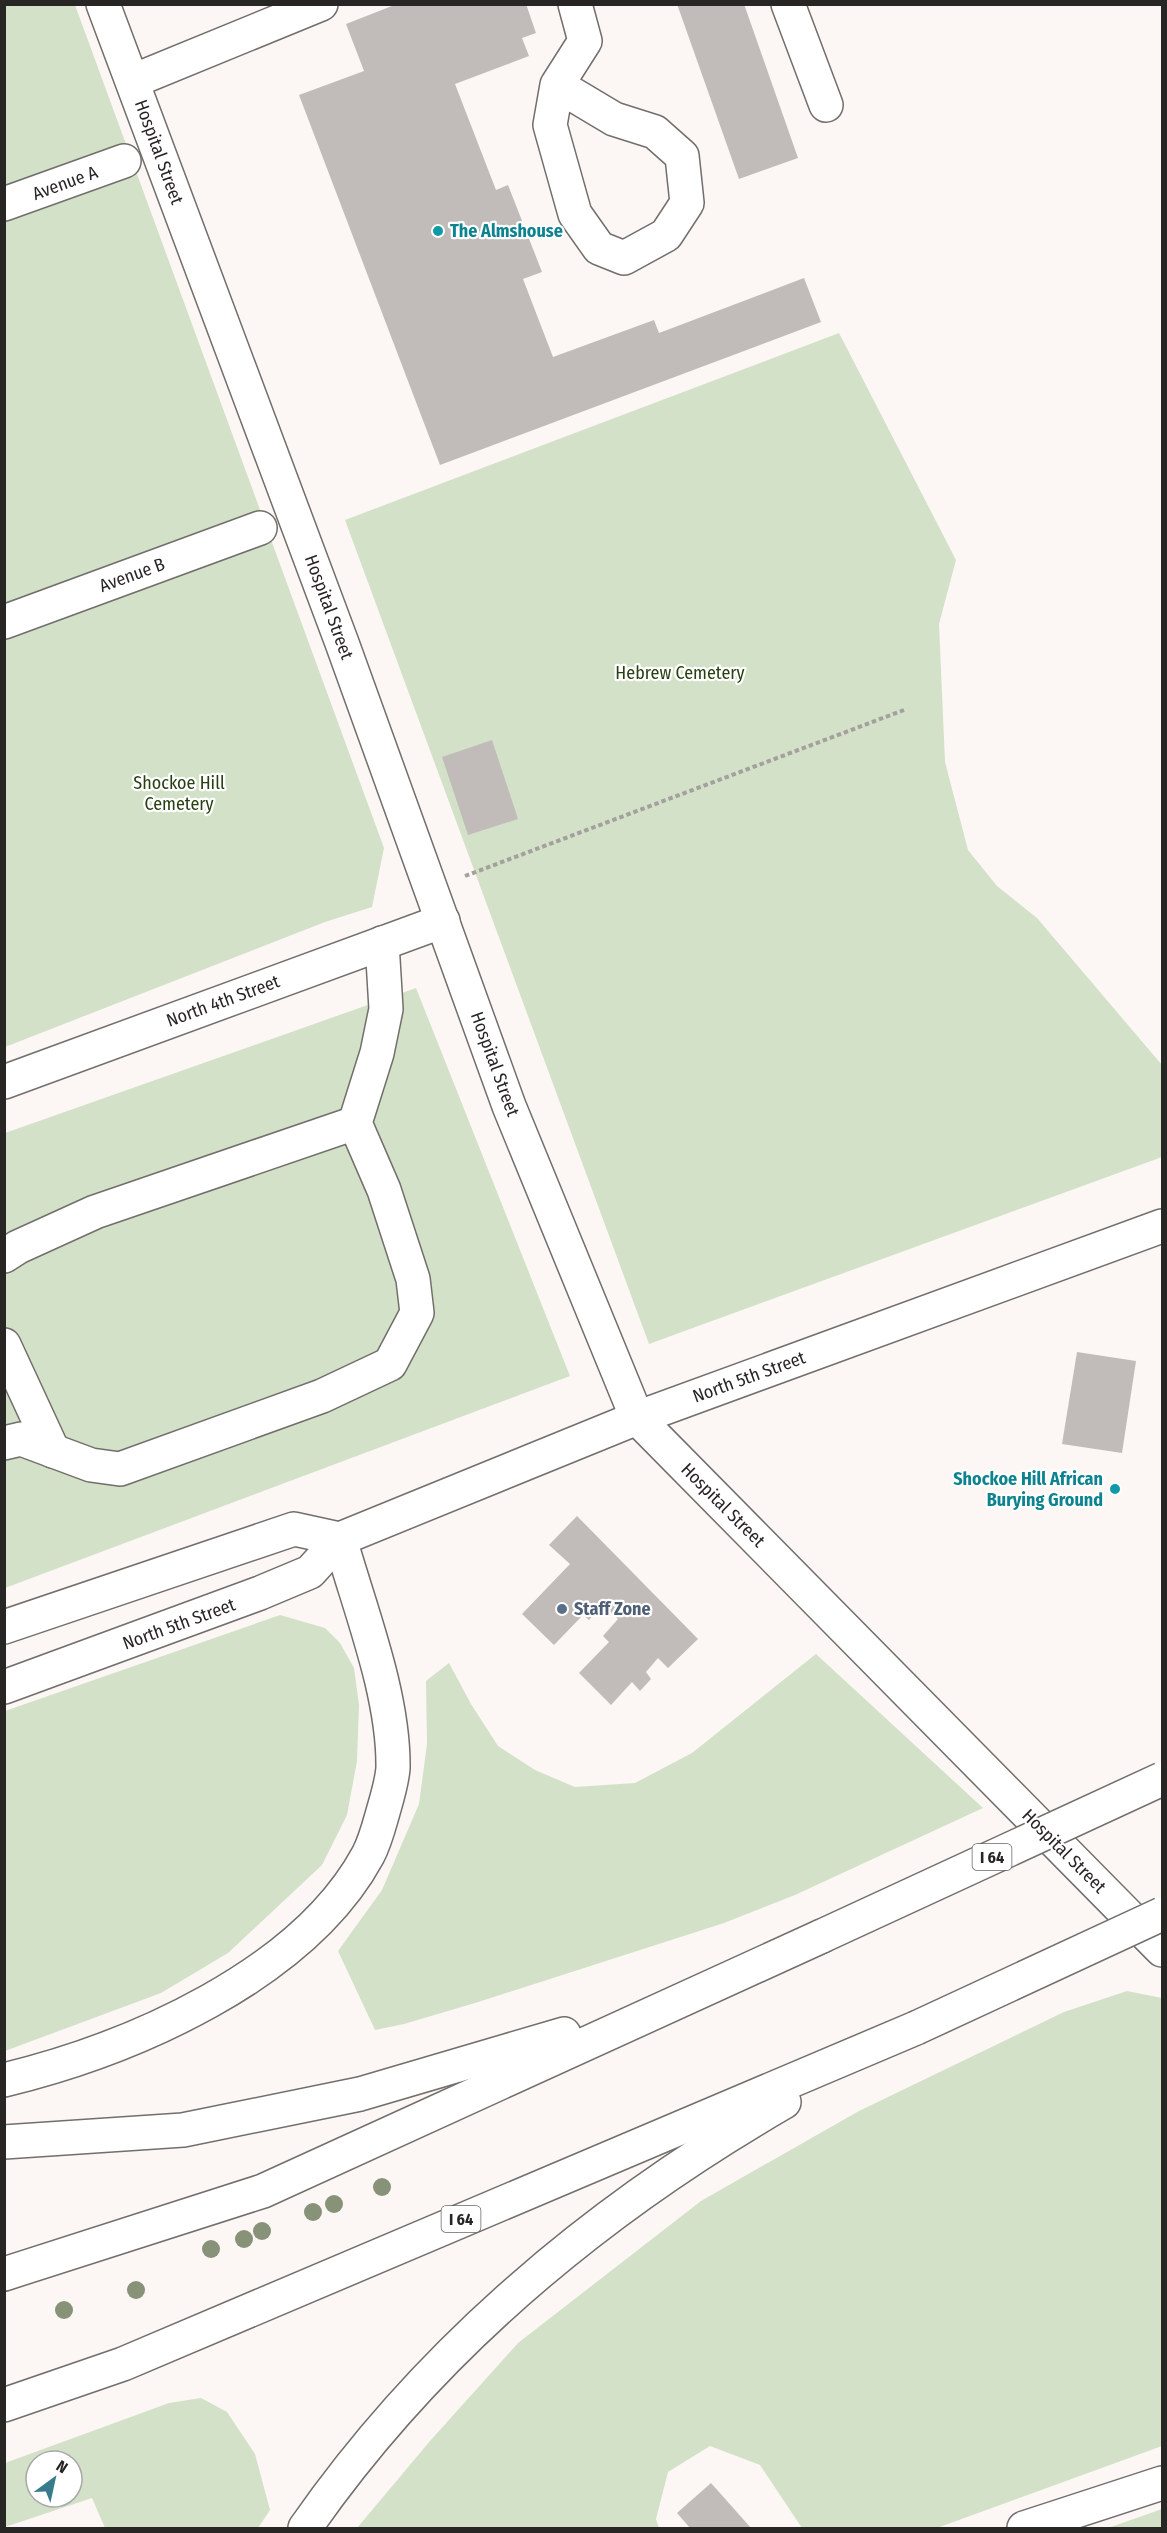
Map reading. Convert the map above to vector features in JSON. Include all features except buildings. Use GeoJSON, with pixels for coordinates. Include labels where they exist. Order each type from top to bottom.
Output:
{"type":"FeatureCollection","features":[{"type":"Feature","properties":{"kind":"main road","name":"Hospital Street"},"geometry":{"type":"LineString","coordinates":[[103,4],[431,889],[509,1106],[637,1418],[1162,1950]]}},
{"type":"Feature","properties":{"kind":"main road"},"geometry":{"type":"LineString","coordinates":[[133,81],[278,12],[321,4]]}},
{"type":"Feature","properties":{"kind":"main road"},"geometry":{"type":"LineString","coordinates":[[557,85],[614,119],[655,132],[682,156],[687,203],[666,235],[624,258],[599,248],[575,213],[550,125],[557,85],[585,41],[575,4]]}},
{"type":"Feature","properties":{"kind":"main road"},"geometry":{"type":"LineString","coordinates":[[788,4],[826,105]]}},
{"type":"Feature","properties":{"kind":"main road","name":"Avenue A"},"geometry":{"type":"LineString","coordinates":[[4,204],[124,161]]}},
{"type":"Feature","properties":{"kind":"main road","name":"Avenue B"},"geometry":{"type":"LineString","coordinates":[[4,622],[260,528]]}},
{"type":"Feature","properties":{"kind":"main road","name":"North 4th Street"},"geometry":{"type":"LineString","coordinates":[[4,1082],[442,921]]}},
{"type":"Feature","properties":{"kind":"main road"},"geometry":{"type":"LineString","coordinates":[[4,1443],[21,1439],[91,1465],[120,1469],[322,1396],[390,1364],[417,1313],[413,1279],[384,1190],[355,1123],[377,1053],[386,1009],[382,943]]}},
{"type":"Feature","properties":{"kind":"main road"},"geometry":{"type":"LineString","coordinates":[[4,1256],[18,1247],[95,1212],[355,1123]]}},
{"type":"Feature","properties":{"kind":"main road","name":"North 5th Street"},"geometry":{"type":"LineString","coordinates":[[4,1687],[226,1606],[310,1572],[340,1539],[637,1418],[1162,1226]]}},
{"type":"Feature","properties":{"kind":"main road"},"geometry":{"type":"LineString","coordinates":[[4,1344],[53,1450]]}},
{"type":"Feature","properties":{"kind":"main road"},"geometry":{"type":"LineString","coordinates":[[4,1627],[294,1529],[340,1539],[388,1708],[393,1771],[387,1800],[369,1853],[334,1904],[290,1946],[230,1990],[162,2026],[38,2072],[4,2080]]}},
{"type":"Feature","properties":{"kind":"main road","name":"I 64"},"geometry":{"type":"LineString","coordinates":[[4,2142],[183,2130],[360,2094],[675,2001],[822,1936],[1162,1779]]}},
{"type":"Feature","properties":{"kind":"main road","name":"I 64"},"geometry":{"type":"LineString","coordinates":[[4,2405],[123,2364],[916,2028],[1162,1914]]}},
{"type":"Feature","properties":{"kind":"main road"},"geometry":{"type":"LineString","coordinates":[[4,2274],[263,2191],[675,2001]]}},
{"type":"Feature","properties":{"kind":"main road"},"geometry":{"type":"LineString","coordinates":[[305,2529],[331,2491],[405,2402],[479,2324],[560,2254],[644,2192],[736,2130],[916,2028]]}},
{"type":"Feature","properties":{"kind":"main road"},"geometry":{"type":"LineString","coordinates":[[1024,2529],[1162,2483]]}},
{"type":"Feature","properties":{"kind":"path"},"geometry":{"type":"LineString","coordinates":[[431,889],[904,710]]}},
{"type":"Feature","properties":{"kind":"green space","name":"Shockoe Hill Cemetery"},"geometry":{"type":"Polygon","coordinates":[[[5,5],[75,5],[384,848],[372,907],[325,922],[5,1047],[5,5]]]}},
{"type":"Feature","properties":{"kind":"green space","name":"Hebrew Cemetery"},"geometry":{"type":"Polygon","coordinates":[[[839,333],[956,560],[939,624],[945,762],[968,850],[997,886],[1037,918],[1162,1065],[1162,1157],[649,1344],[345,520],[839,333]]]}},
{"type":"Feature","properties":{"kind":"green space"},"geometry":{"type":"Polygon","coordinates":[[[416,988],[570,1376],[5,1588],[5,1133],[416,988]]]}},
{"type":"Feature","properties":{"kind":"green space"},"geometry":{"type":"Polygon","coordinates":[[[280,1615],[325,1628],[340,1643],[354,1668],[359,1705],[357,1761],[347,1815],[322,1865],[228,1953],[161,1993],[5,2051],[5,1711],[280,1615]]]}},
{"type":"Feature","properties":{"kind":"green space"},"geometry":{"type":"Polygon","coordinates":[[[816,1654],[983,1808],[795,1895],[724,1923],[475,2003],[375,2030],[338,1951],[382,1890],[419,1804],[427,1744],[426,1681],[449,1663],[471,1704],[498,1746],[535,1770],[575,1787],[635,1783],[692,1753],[816,1654]]]}},
{"type":"Feature","properties":{"kind":"green space"},"geometry":{"type":"Polygon","coordinates":[[[1127,1991],[1162,1998],[1162,2446],[937,2528],[802,2528],[760,2465],[710,2446],[668,2472],[656,2519],[659,2528],[357,2528],[430,2441],[518,2343],[701,2201],[859,2111],[1064,2012],[1127,1991]]]}},
{"type":"Feature","properties":{"kind":"green space"},"geometry":{"type":"Polygon","coordinates":[[[201,2398],[227,2412],[255,2454],[270,2510],[258,2528],[105,2528],[92,2498],[84,2501],[84,2449],[43,2449],[169,2403],[201,2398]]]}},
{"type":"Feature","properties":{"kind":"green space"},"geometry":{"type":"Polygon","coordinates":[[[24,2456],[24,2509],[59,2509],[5,2527],[5,2463],[24,2456]]]}},
{"type":"Feature","properties":{"kind":"green space"},"geometry":{"type":"Polygon","coordinates":[[[1162,2509],[1162,2528],[1108,2528],[1162,2509]]]}},
{"type":"Feature","properties":{"kind":"place","name":"The Almshouse"},"geometry":{"type":"Point","coordinates":[438,231]}},
{"type":"Feature","properties":{"kind":"place","name":"Shockoe Hill African Burying Ground"},"geometry":{"type":"Point","coordinates":[1115,1489]}},
{"type":"Feature","properties":{"kind":"place","name":"Staff Zone"},"geometry":{"type":"Point","coordinates":[562,1609]}}]}
